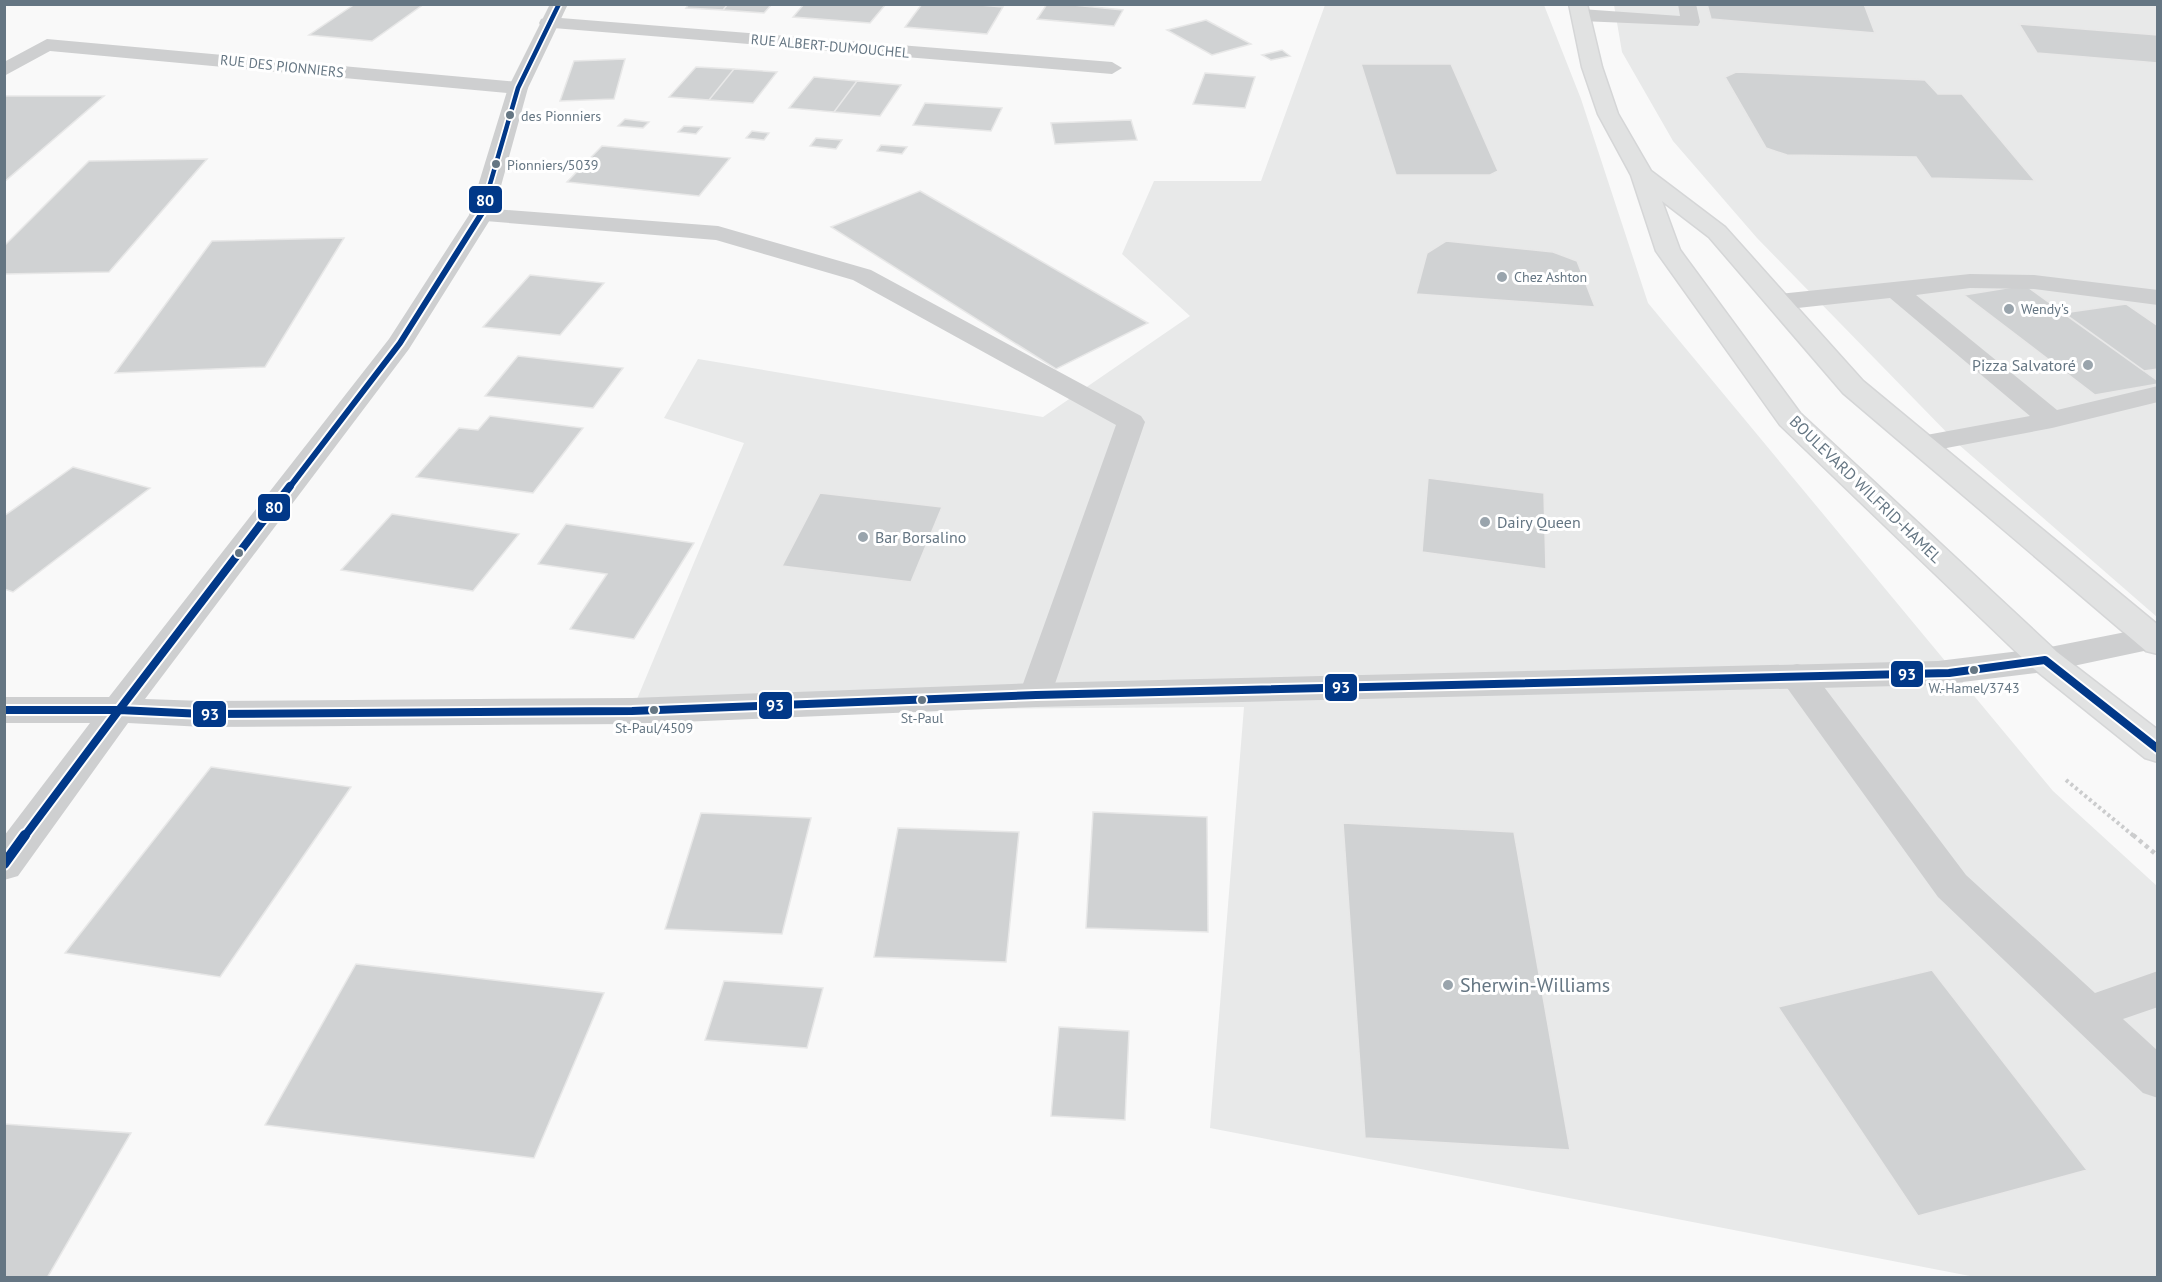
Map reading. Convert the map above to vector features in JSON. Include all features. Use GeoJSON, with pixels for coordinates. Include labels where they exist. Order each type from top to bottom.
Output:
{"type":"FeatureCollection","features":[{"type":"Feature","properties":{"kind":"main road","name":"BOULEVARD WILFRID-HAMEL"},"geometry":{"type":"LineString","coordinates":[[1579,10],[1592,67],[1608,114],[1642,174],[1668,251],[1790,418],[2045,660],[2157,749]]}},
{"type":"Feature","properties":{"kind":"main road","name":"BOULEVARD WILFRID-HAMEL"},"geometry":{"type":"LineString","coordinates":[[1642,174],[1717,232],[1853,387],[2154,641]]}},
{"type":"Feature","properties":{"kind":"street"},"geometry":{"type":"LineString","coordinates":[[1579,10],[1691,22],[1687,4]]}},
{"type":"Feature","properties":{"kind":"street"},"geometry":{"type":"LineString","coordinates":[[4,865],[400,344],[481,215],[518,88],[553,14]]}},
{"type":"Feature","properties":{"kind":"street","name":"RUE ALBERT-DUMOUCHEL"},"geometry":{"type":"LineString","coordinates":[[553,14],[1112,68]]}},
{"type":"Feature","properties":{"kind":"street","name":"RUE DES PIONNIERS"},"geometry":{"type":"LineString","coordinates":[[15,42],[518,88]]}},
{"type":"Feature","properties":{"kind":"street"},"geometry":{"type":"LineString","coordinates":[[4,70],[47,45]]}},
{"type":"Feature","properties":{"kind":"street"},"geometry":{"type":"LineString","coordinates":[[481,215],[718,233],[862,275],[1131,422],[1036,695]]}},
{"type":"Feature","properties":{"kind":"street"},"geometry":{"type":"LineString","coordinates":[[1779,302],[1970,281],[2034,282],[2157,298]]}},
{"type":"Feature","properties":{"kind":"street"},"geometry":{"type":"LineString","coordinates":[[1894,290],[2052,420]]}},
{"type":"Feature","properties":{"kind":"street"},"geometry":{"type":"LineString","coordinates":[[1920,444],[2052,420],[2157,394]]}},
{"type":"Feature","properties":{"kind":"street"},"geometry":{"type":"LineString","coordinates":[[4,710],[120,710],[203,714],[632,711],[1036,695],[1949,673],[2045,660],[2154,641]]}},
{"type":"Feature","properties":{"kind":"street"},"geometry":{"type":"LineString","coordinates":[[1797,676],[1952,886],[2157,1079]]}},
{"type":"Feature","properties":{"kind":"street"},"geometry":{"type":"LineString","coordinates":[[2088,1014],[2157,989]]}},
{"type":"Feature","properties":{"kind":"path"},"geometry":{"type":"LineString","coordinates":[[2066,780],[2157,856]]}},
{"type":"Feature","properties":{"kind":"shaded area"},"geometry":{"type":"Polygon","coordinates":[[[1325,5],[1544,5],[1581,99],[1648,303],[2053,791],[2157,886],[2157,1277],[1975,1277],[1210,1128],[1244,707],[632,711],[744,443],[664,418],[698,359],[1043,417],[1190,316],[1122,254],[1154,181],[1261,181],[1325,5]]]}},
{"type":"Feature","properties":{"kind":"shaded area"},"geometry":{"type":"Polygon","coordinates":[[[1614,5],[2157,5],[2157,617],[1958,444],[1757,238],[1673,141],[1622,52],[1614,5]]]}},
{"type":"Feature","properties":{"kind":"building"},"geometry":{"type":"Polygon","coordinates":[[[355,4],[424,4],[372,41],[309,35],[355,4]]]}},
{"type":"Feature","properties":{"kind":"building"},"geometry":{"type":"Polygon","coordinates":[[[689,4],[728,4],[723,10],[686,8],[689,4]]]}},
{"type":"Feature","properties":{"kind":"building"},"geometry":{"type":"Polygon","coordinates":[[[728,4],[772,4],[764,13],[723,10],[728,4]]]}},
{"type":"Feature","properties":{"kind":"building"},"geometry":{"type":"Polygon","coordinates":[[[804,4],[886,4],[870,23],[793,17],[804,4]]]}},
{"type":"Feature","properties":{"kind":"building"},"geometry":{"type":"Polygon","coordinates":[[[922,4],[1003,7],[987,34],[905,27],[922,4]]]}},
{"type":"Feature","properties":{"kind":"building"},"geometry":{"type":"Polygon","coordinates":[[[1047,4],[1123,10],[1114,26],[1037,19],[1047,4]]]}},
{"type":"Feature","properties":{"kind":"building"},"geometry":{"type":"Polygon","coordinates":[[[1707,4],[1864,4],[1875,33],[1711,19],[1707,4]]]}},
{"type":"Feature","properties":{"kind":"building"},"geometry":{"type":"Polygon","coordinates":[[[1206,20],[1251,44],[1212,55],[1167,30],[1206,20]]]}},
{"type":"Feature","properties":{"kind":"building"},"geometry":{"type":"Polygon","coordinates":[[[2019,24],[2158,35],[2158,63],[2037,53],[2019,24]]]}},
{"type":"Feature","properties":{"kind":"building"},"geometry":{"type":"Polygon","coordinates":[[[1282,50],[1290,56],[1271,60],[1262,55],[1282,50]]]}},
{"type":"Feature","properties":{"kind":"building"},"geometry":{"type":"Polygon","coordinates":[[[625,59],[614,99],[560,101],[574,61],[625,59]]]}},
{"type":"Feature","properties":{"kind":"building"},"geometry":{"type":"Polygon","coordinates":[[[1361,64],[1451,64],[1498,171],[1490,175],[1396,175],[1361,64]]]}},
{"type":"Feature","properties":{"kind":"building"},"geometry":{"type":"Polygon","coordinates":[[[696,67],[734,69],[709,100],[669,97],[696,67]]]}},
{"type":"Feature","properties":{"kind":"building"},"geometry":{"type":"Polygon","coordinates":[[[734,69],[777,72],[753,103],[709,100],[734,69]]]}},
{"type":"Feature","properties":{"kind":"building"},"geometry":{"type":"Polygon","coordinates":[[[1736,72],[1925,80],[1938,94],[1962,94],[2035,181],[1931,178],[1916,157],[1787,155],[1766,148],[1725,77],[1736,72]]]}},
{"type":"Feature","properties":{"kind":"building"},"geometry":{"type":"Polygon","coordinates":[[[1205,73],[1255,77],[1245,108],[1193,104],[1205,73]]]}},
{"type":"Feature","properties":{"kind":"building"},"geometry":{"type":"Polygon","coordinates":[[[814,77],[857,81],[834,112],[789,108],[814,77]]]}},
{"type":"Feature","properties":{"kind":"building"},"geometry":{"type":"Polygon","coordinates":[[[857,81],[901,85],[880,116],[834,112],[857,81]]]}},
{"type":"Feature","properties":{"kind":"building"},"geometry":{"type":"Polygon","coordinates":[[[4,96],[104,96],[4,182],[4,96]]]}},
{"type":"Feature","properties":{"kind":"building"},"geometry":{"type":"Polygon","coordinates":[[[925,103],[1002,108],[991,131],[913,125],[925,103]]]}},
{"type":"Feature","properties":{"kind":"building"},"geometry":{"type":"Polygon","coordinates":[[[625,119],[649,122],[643,128],[618,126],[625,119]]]}},
{"type":"Feature","properties":{"kind":"building"},"geometry":{"type":"Polygon","coordinates":[[[1131,120],[1137,140],[1055,144],[1051,123],[1131,120]]]}},
{"type":"Feature","properties":{"kind":"building"},"geometry":{"type":"Polygon","coordinates":[[[684,126],[702,127],[696,134],[678,132],[684,126]]]}},
{"type":"Feature","properties":{"kind":"building"},"geometry":{"type":"Polygon","coordinates":[[[752,131],[769,133],[764,140],[746,138],[752,131]]]}},
{"type":"Feature","properties":{"kind":"building"},"geometry":{"type":"Polygon","coordinates":[[[816,138],[842,140],[836,149],[810,146],[816,138]]]}},
{"type":"Feature","properties":{"kind":"building"},"geometry":{"type":"Polygon","coordinates":[[[881,145],[907,147],[902,154],[877,151],[881,145]]]}},
{"type":"Feature","properties":{"kind":"building"},"geometry":{"type":"Polygon","coordinates":[[[602,146],[730,158],[699,196],[567,182],[602,146]]]}},
{"type":"Feature","properties":{"kind":"building"},"geometry":{"type":"Polygon","coordinates":[[[207,159],[109,272],[4,274],[4,246],[89,161],[207,159]]]}},
{"type":"Feature","properties":{"kind":"building"},"geometry":{"type":"Polygon","coordinates":[[[920,191],[1148,323],[1056,369],[831,227],[920,191]]]}},
{"type":"Feature","properties":{"kind":"building"},"geometry":{"type":"Polygon","coordinates":[[[344,238],[265,367],[115,373],[212,241],[344,238]]]}},
{"type":"Feature","properties":{"kind":"building","name":"Chez Ashton"},"geometry":{"type":"Polygon","coordinates":[[[1446,241],[1553,252],[1577,261],[1595,307],[1416,294],[1427,253],[1446,241]]]}},
{"type":"Feature","properties":{"kind":"building"},"geometry":{"type":"Polygon","coordinates":[[[530,275],[604,283],[560,335],[483,327],[530,275]]]}},
{"type":"Feature","properties":{"kind":"building"},"geometry":{"type":"Polygon","coordinates":[[[2025,285],[2158,381],[2158,384],[2095,395],[1964,295],[2025,285]]]}},
{"type":"Feature","properties":{"kind":"building"},"geometry":{"type":"Polygon","coordinates":[[[2126,304],[2158,326],[2158,369],[2144,371],[2063,313],[2126,304]]]}},
{"type":"Feature","properties":{"kind":"building"},"geometry":{"type":"Polygon","coordinates":[[[518,356],[623,368],[593,408],[485,396],[518,356]]]}},
{"type":"Feature","properties":{"kind":"building"},"geometry":{"type":"Polygon","coordinates":[[[490,416],[583,428],[533,493],[416,477],[459,428],[478,430],[490,416]]]}},
{"type":"Feature","properties":{"kind":"building"},"geometry":{"type":"Polygon","coordinates":[[[73,467],[150,488],[13,592],[4,589],[4,516],[73,467]]]}},
{"type":"Feature","properties":{"kind":"building","name":"Dairy Queen"},"geometry":{"type":"Polygon","coordinates":[[[1428,478],[1544,493],[1546,569],[1422,552],[1428,478]]]}},
{"type":"Feature","properties":{"kind":"building","name":"Bar Borsalino"},"geometry":{"type":"Polygon","coordinates":[[[820,493],[942,507],[911,582],[782,566],[820,493]]]}},
{"type":"Feature","properties":{"kind":"building"},"geometry":{"type":"Polygon","coordinates":[[[392,514],[519,534],[473,591],[341,570],[392,514]]]}},
{"type":"Feature","properties":{"kind":"building"},"geometry":{"type":"Polygon","coordinates":[[[566,524],[694,543],[634,639],[570,629],[607,574],[538,564],[566,524]]]}},
{"type":"Feature","properties":{"kind":"building"},"geometry":{"type":"Polygon","coordinates":[[[211,767],[351,787],[220,977],[65,953],[211,767]]]}},
{"type":"Feature","properties":{"kind":"building"},"geometry":{"type":"Polygon","coordinates":[[[1093,812],[1207,817],[1208,932],[1086,928],[1093,812]]]}},
{"type":"Feature","properties":{"kind":"building"},"geometry":{"type":"Polygon","coordinates":[[[701,813],[811,818],[782,934],[665,929],[701,813]]]}},
{"type":"Feature","properties":{"kind":"building","name":"Sherwin-Williams"},"geometry":{"type":"Polygon","coordinates":[[[1343,823],[1514,832],[1570,1150],[1365,1138],[1343,823]]]}},
{"type":"Feature","properties":{"kind":"building"},"geometry":{"type":"Polygon","coordinates":[[[898,828],[1019,832],[1006,962],[874,957],[898,828]]]}},
{"type":"Feature","properties":{"kind":"building"},"geometry":{"type":"Polygon","coordinates":[[[356,964],[604,993],[534,1158],[265,1125],[356,964]]]}},
{"type":"Feature","properties":{"kind":"building"},"geometry":{"type":"Polygon","coordinates":[[[1932,970],[2087,1170],[1918,1216],[1778,1007],[1932,970]]]}},
{"type":"Feature","properties":{"kind":"building"},"geometry":{"type":"Polygon","coordinates":[[[724,981],[823,988],[807,1048],[705,1040],[724,981]]]}},
{"type":"Feature","properties":{"kind":"building"},"geometry":{"type":"Polygon","coordinates":[[[1059,1027],[1129,1031],[1125,1120],[1051,1116],[1059,1027]]]}},
{"type":"Feature","properties":{"kind":"building"},"geometry":{"type":"Polygon","coordinates":[[[4,1124],[131,1133],[47,1278],[4,1278],[4,1124]]]}},
{"type":"Feature","properties":{"kind":"transit line","name":"80"},"geometry":{"type":"LineString","coordinates":[[119,710],[400,343],[481,215],[518,88],[559,4]]}},
{"type":"Feature","properties":{"kind":"transit line","name":"93"},"geometry":{"type":"LineString","coordinates":[[4,864],[119,710],[203,714],[632,711],[1036,695],[1949,673],[2045,660],[2158,749]]}},
{"type":"Feature","properties":{"kind":"transit line","name":"80"},"geometry":{"type":"LineString","coordinates":[[4,710],[119,710]]}},
{"type":"Feature","properties":{"kind":"place","name":"des Pionniers"},"geometry":{"type":"Point","coordinates":[510,115]}},
{"type":"Feature","properties":{"kind":"place","name":"Pionniers/5039"},"geometry":{"type":"Point","coordinates":[496,164]}},
{"type":"Feature","properties":{"kind":"place","name":"Chez Ashton"},"geometry":{"type":"Point","coordinates":[1502,277]}},
{"type":"Feature","properties":{"kind":"place","name":"Wendy's"},"geometry":{"type":"Point","coordinates":[2009,309]}},
{"type":"Feature","properties":{"kind":"place","name":"Pizza Salvatoré"},"geometry":{"type":"Point","coordinates":[2088,365]}},
{"type":"Feature","properties":{"kind":"place","name":"Dairy Queen"},"geometry":{"type":"Point","coordinates":[1485,522]}},
{"type":"Feature","properties":{"kind":"place","name":"Bar Borsalino"},"geometry":{"type":"Point","coordinates":[863,537]}},
{"type":"Feature","properties":{"kind":"place","name":"W.-Hamel/3743"},"geometry":{"type":"Point","coordinates":[1974,670]}},
{"type":"Feature","properties":{"kind":"place","name":"St-Paul"},"geometry":{"type":"Point","coordinates":[922,700]}},
{"type":"Feature","properties":{"kind":"place","name":"St-Paul/4509"},"geometry":{"type":"Point","coordinates":[654,710]}},
{"type":"Feature","properties":{"kind":"place","name":"Sherwin-Williams"},"geometry":{"type":"Point","coordinates":[1448,985]}}]}
